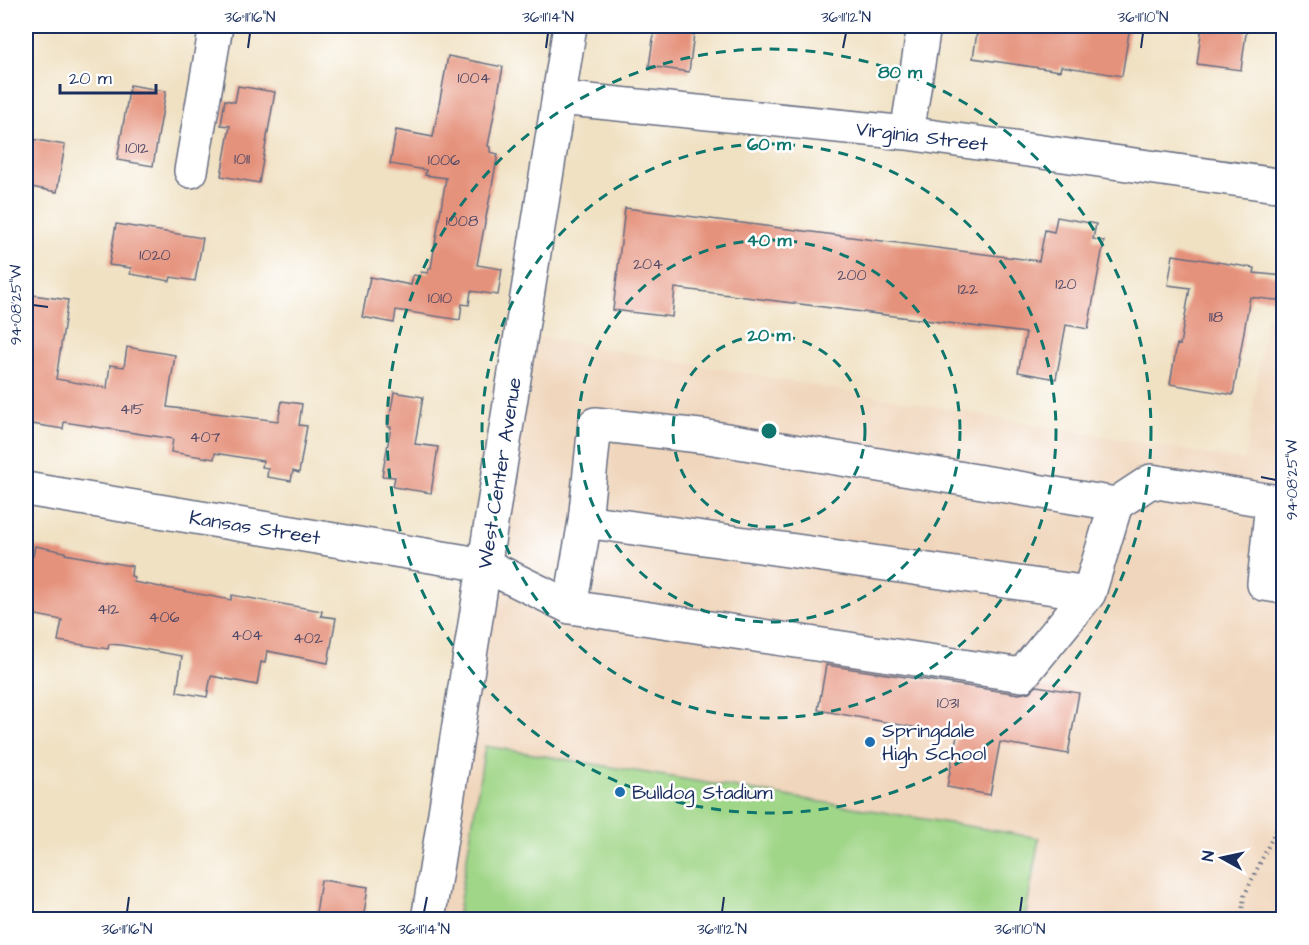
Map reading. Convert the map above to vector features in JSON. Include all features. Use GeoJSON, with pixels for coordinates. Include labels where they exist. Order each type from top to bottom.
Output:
{"type":"FeatureCollection","features":[{"type":"Feature","properties":{"kind":"street"},"geometry":{"type":"LineString","coordinates":[[191,171],[216,26]]}},
{"type":"Feature","properties":{"kind":"street","name":"West Center Avenue"},"geometry":{"type":"LineString","coordinates":[[428,920],[570,26]]}},
{"type":"Feature","properties":{"kind":"street"},"geometry":{"type":"LineString","coordinates":[[907,133],[924,26]]}},
{"type":"Feature","properties":{"kind":"street","name":"Virginia Street"},"geometry":{"type":"LineString","coordinates":[[559,98],[907,133],[1284,186]]}},
{"type":"Feature","properties":{"kind":"street"},"geometry":{"type":"LineString","coordinates":[[570,607],[585,522],[595,424],[708,437],[1116,504]]}},
{"type":"Feature","properties":{"kind":"street"},"geometry":{"type":"LineString","coordinates":[[585,522],[1089,593],[1116,504],[1151,481],[1278,502],[1264,584],[1284,587]]}},
{"type":"Feature","properties":{"kind":"street","name":"Kansas Street"},"geometry":{"type":"LineString","coordinates":[[26,489],[485,565],[570,607],[1022,675],[1089,593]]}},
{"type":"Feature","properties":{"kind":"path"},"geometry":{"type":"LineString","coordinates":[[1264,920],[1241,917],[1244,896],[1278,826],[1284,819]]}},
{"type":"Feature","properties":{"kind":"shaded area","name":"Springdale High School"},"geometry":{"type":"Polygon","coordinates":[[[1267,315],[1283,318],[1283,919],[428,920],[521,334],[1245,461],[1267,315]]]}},
{"type":"Feature","properties":{"kind":"green space","name":"Bulldog Stadium"},"geometry":{"type":"Polygon","coordinates":[[[485,746],[1039,838],[1025,919],[457,919],[485,746]]]}},
{"type":"Feature","properties":{"kind":"building"},"geometry":{"type":"Polygon","coordinates":[[[655,26],[695,26],[689,72],[649,66],[655,26]]]}},
{"type":"Feature","properties":{"kind":"building"},"geometry":{"type":"Polygon","coordinates":[[[978,26],[1130,26],[1122,76],[1061,66],[1060,71],[973,58],[978,26]]]}},
{"type":"Feature","properties":{"kind":"building"},"geometry":{"type":"Polygon","coordinates":[[[1202,26],[1247,26],[1241,70],[1197,64],[1202,26]]]}},
{"type":"Feature","properties":{"kind":"building"},"geometry":{"type":"Polygon","coordinates":[[[448,56],[503,67],[488,146],[490,152],[498,154],[477,265],[502,269],[498,295],[471,291],[469,305],[462,304],[460,320],[396,310],[394,323],[362,317],[370,277],[411,285],[413,275],[420,276],[421,272],[428,273],[431,268],[446,178],[425,175],[426,170],[390,164],[396,130],[433,137],[448,56]]]}},
{"type":"Feature","properties":{"kind":"building"},"geometry":{"type":"Polygon","coordinates":[[[130,85],[166,91],[153,166],[117,160],[130,85]]]}},
{"type":"Feature","properties":{"kind":"building"},"geometry":{"type":"Polygon","coordinates":[[[238,86],[275,92],[259,183],[221,176],[230,126],[221,125],[225,100],[235,102],[238,86]]]}},
{"type":"Feature","properties":{"kind":"building"},"geometry":{"type":"Polygon","coordinates":[[[26,138],[65,145],[57,192],[26,186],[26,138]]]}},
{"type":"Feature","properties":{"kind":"building"},"geometry":{"type":"Polygon","coordinates":[[[625,208],[1039,261],[1045,230],[1054,232],[1057,217],[1096,224],[1093,239],[1104,241],[1088,329],[1066,325],[1056,379],[1018,372],[1026,333],[675,288],[672,317],[613,310],[625,208]]]}},
{"type":"Feature","properties":{"kind":"building"},"geometry":{"type":"Polygon","coordinates":[[[116,224],[203,238],[195,281],[171,277],[170,281],[130,274],[131,268],[109,265],[116,224]]]}},
{"type":"Feature","properties":{"kind":"building"},"geometry":{"type":"Polygon","coordinates":[[[1173,255],[1255,268],[1254,273],[1284,276],[1284,301],[1250,297],[1233,395],[1170,384],[1177,344],[1180,345],[1190,288],[1168,285],[1173,255]]]}},
{"type":"Feature","properties":{"kind":"building"},"geometry":{"type":"Polygon","coordinates":[[[26,294],[68,300],[56,379],[107,388],[110,365],[124,367],[127,347],[175,355],[167,407],[278,421],[282,401],[302,404],[299,425],[307,426],[299,473],[293,471],[291,481],[267,477],[268,468],[262,467],[263,461],[215,453],[214,459],[171,452],[173,439],[64,422],[63,429],[26,423],[26,294]]]}},
{"type":"Feature","properties":{"kind":"building"},"geometry":{"type":"Polygon","coordinates":[[[394,392],[423,397],[415,444],[438,447],[431,493],[393,487],[395,477],[382,476],[391,427],[388,427],[394,392]]]}},
{"type":"Feature","properties":{"kind":"building"},"geometry":{"type":"Polygon","coordinates":[[[35,546],[132,566],[133,582],[231,600],[232,595],[322,611],[321,616],[336,618],[328,663],[267,651],[265,663],[261,662],[257,685],[211,676],[207,697],[177,692],[182,656],[121,645],[109,644],[108,649],[58,641],[62,620],[26,613],[26,569],[28,555],[33,556],[35,546]]]}},
{"type":"Feature","properties":{"kind":"building"},"geometry":{"type":"Polygon","coordinates":[[[826,665],[1019,694],[1029,692],[1037,686],[1079,693],[1068,754],[1000,742],[990,795],[947,787],[957,735],[818,710],[826,665]]]}},
{"type":"Feature","properties":{"kind":"building"},"geometry":{"type":"Polygon","coordinates":[[[321,880],[368,887],[363,920],[315,920],[321,880]]]}},
{"type":"Feature","properties":{"kind":"place","name":"Springdale High School"},"geometry":{"type":"Point","coordinates":[870,742]}},
{"type":"Feature","properties":{"kind":"place","name":"Bulldog Stadium"},"geometry":{"type":"Point","coordinates":[620,792]}}]}
